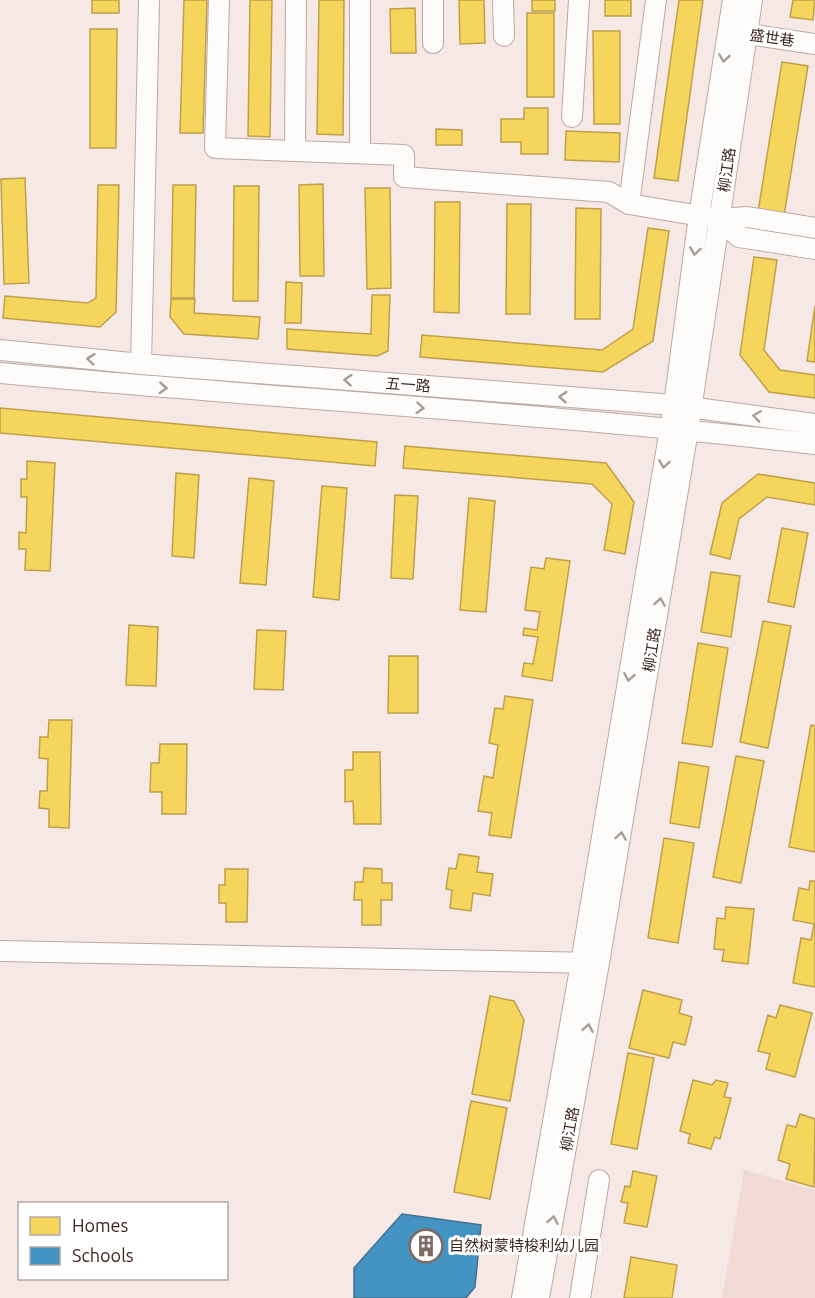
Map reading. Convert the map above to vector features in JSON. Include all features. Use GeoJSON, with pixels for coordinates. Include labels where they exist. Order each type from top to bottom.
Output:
{"type":"FeatureCollection","features":[{"type":"Feature","properties":{"kind":"street"},"geometry":{"type":"LineString","coordinates":[[120,384],[131,363],[149,0]]}},
{"type":"Feature","properties":{"kind":"street"},"geometry":{"type":"LineString","coordinates":[[219,0],[215,148],[404,155],[404,177],[609,192],[629,204],[719,219],[747,217],[815,228]]}},
{"type":"Feature","properties":{"kind":"street"},"geometry":{"type":"LineString","coordinates":[[295,151],[296,0]]}},
{"type":"Feature","properties":{"kind":"street"},"geometry":{"type":"LineString","coordinates":[[360,0],[360,153]]}},
{"type":"Feature","properties":{"kind":"street"},"geometry":{"type":"LineString","coordinates":[[433,0],[433,43]]}},
{"type":"Feature","properties":{"kind":"street"},"geometry":{"type":"LineString","coordinates":[[503,0],[504,36]]}},
{"type":"Feature","properties":{"kind":"street"},"geometry":{"type":"LineString","coordinates":[[572,117],[579,0]]}},
{"type":"Feature","properties":{"kind":"street"},"geometry":{"type":"LineString","coordinates":[[629,204],[656,0]]}},
{"type":"Feature","properties":{"kind":"street","name":"柳江路"},"geometry":{"type":"LineString","coordinates":[[683,406],[719,219],[738,33],[733,0]]}},
{"type":"Feature","properties":{"kind":"street","name":"柳江路"},"geometry":{"type":"LineString","coordinates":[[539,1298],[590,963],[680,429],[699,216],[738,33],[752,0]]}},
{"type":"Feature","properties":{"kind":"street","name":"盛世巷"},"geometry":{"type":"LineString","coordinates":[[738,33],[815,44]]}},
{"type":"Feature","properties":{"kind":"street"},"geometry":{"type":"LineString","coordinates":[[719,219],[739,237],[815,249]]}},
{"type":"Feature","properties":{"kind":"street","name":"五一路"},"geometry":{"type":"LineString","coordinates":[[0,350],[131,363],[683,406],[815,424]]}},
{"type":"Feature","properties":{"kind":"street","name":"五一路"},"geometry":{"type":"LineString","coordinates":[[0,373],[680,429],[815,444]]}},
{"type":"Feature","properties":{"kind":"street"},"geometry":{"type":"LineString","coordinates":[[0,951],[590,963]]}},
{"type":"Feature","properties":{"kind":"street","name":"柳江路"},"geometry":{"type":"LineString","coordinates":[[522,1298],[590,963]]}},
{"type":"Feature","properties":{"kind":"street"},"geometry":{"type":"LineString","coordinates":[[580,1298],[599,1180]]}},
{"type":"Feature","properties":{"kind":"shaded area"},"geometry":{"type":"Polygon","coordinates":[[[744,1170],[815,1190],[815,1298],[722,1298],[744,1170]]]}},
{"type":"Feature","properties":{"kind":"building: Homes"},"geometry":{"type":"Polygon","coordinates":[[[92,0],[119,0],[119,13],[92,13],[92,0]]]}},
{"type":"Feature","properties":{"kind":"building: Homes"},"geometry":{"type":"Polygon","coordinates":[[[184,0],[207,0],[203,133],[180,133],[184,0]]]}},
{"type":"Feature","properties":{"kind":"building: Homes"},"geometry":{"type":"Polygon","coordinates":[[[250,0],[272,0],[270,137],[248,136],[250,0]]]}},
{"type":"Feature","properties":{"kind":"building: Homes"},"geometry":{"type":"Polygon","coordinates":[[[319,0],[344,0],[343,135],[317,134],[319,0]]]}},
{"type":"Feature","properties":{"kind":"building: Homes"},"geometry":{"type":"Polygon","coordinates":[[[459,0],[484,0],[485,43],[460,44],[459,0]]]}},
{"type":"Feature","properties":{"kind":"building: Homes"},"geometry":{"type":"Polygon","coordinates":[[[532,0],[555,0],[555,11],[532,11],[532,0]]]}},
{"type":"Feature","properties":{"kind":"building: Homes"},"geometry":{"type":"Polygon","coordinates":[[[605,0],[631,0],[631,16],[605,16],[605,0]]]}},
{"type":"Feature","properties":{"kind":"building: Homes"},"geometry":{"type":"Polygon","coordinates":[[[679,0],[703,0],[678,181],[654,178],[679,0]]]}},
{"type":"Feature","properties":{"kind":"building: Homes"},"geometry":{"type":"Polygon","coordinates":[[[793,0],[815,0],[813,20],[790,17],[793,0]]]}},
{"type":"Feature","properties":{"kind":"building: Homes"},"geometry":{"type":"Polygon","coordinates":[[[415,8],[416,53],[391,53],[390,9],[415,8]]]}},
{"type":"Feature","properties":{"kind":"building: Homes"},"geometry":{"type":"Polygon","coordinates":[[[527,13],[554,13],[554,97],[527,97],[527,13]]]}},
{"type":"Feature","properties":{"kind":"building: Homes"},"geometry":{"type":"Polygon","coordinates":[[[90,29],[117,29],[116,148],[90,148],[90,29]]]}},
{"type":"Feature","properties":{"kind":"building: Homes"},"geometry":{"type":"Polygon","coordinates":[[[593,31],[620,31],[620,124],[594,124],[593,31]]]}},
{"type":"Feature","properties":{"kind":"building: Homes"},"geometry":{"type":"Polygon","coordinates":[[[782,62],[808,66],[784,216],[758,212],[782,62]]]}},
{"type":"Feature","properties":{"kind":"building: Homes"},"geometry":{"type":"Polygon","coordinates":[[[524,108],[548,108],[548,154],[521,154],[521,142],[501,142],[501,119],[524,119],[524,108]]]}},
{"type":"Feature","properties":{"kind":"building: Homes"},"geometry":{"type":"Polygon","coordinates":[[[436,129],[462,130],[462,145],[436,145],[436,129]]]}},
{"type":"Feature","properties":{"kind":"building: Homes"},"geometry":{"type":"Polygon","coordinates":[[[566,131],[620,133],[619,162],[565,160],[566,131]]]}},
{"type":"Feature","properties":{"kind":"building: Homes"},"geometry":{"type":"Polygon","coordinates":[[[25,178],[29,283],[4,284],[1,179],[25,178]]]}},
{"type":"Feature","properties":{"kind":"building: Homes"},"geometry":{"type":"Polygon","coordinates":[[[323,184],[324,276],[300,276],[299,185],[323,184]]]}},
{"type":"Feature","properties":{"kind":"building: Homes"},"geometry":{"type":"Polygon","coordinates":[[[98,185],[119,185],[116,312],[100,327],[3,318],[5,296],[88,303],[96,298],[98,185]]]}},
{"type":"Feature","properties":{"kind":"building: Homes"},"geometry":{"type":"Polygon","coordinates":[[[173,185],[196,185],[194,298],[171,298],[173,185]]]}},
{"type":"Feature","properties":{"kind":"building: Homes"},"geometry":{"type":"Polygon","coordinates":[[[234,186],[259,186],[258,301],[233,301],[234,186]]]}},
{"type":"Feature","properties":{"kind":"building: Homes"},"geometry":{"type":"Polygon","coordinates":[[[365,188],[390,188],[391,288],[367,289],[365,188]]]}},
{"type":"Feature","properties":{"kind":"building: Homes"},"geometry":{"type":"Polygon","coordinates":[[[435,202],[460,202],[459,313],[434,312],[435,202]]]}},
{"type":"Feature","properties":{"kind":"building: Homes"},"geometry":{"type":"Polygon","coordinates":[[[507,204],[531,204],[530,314],[506,314],[507,204]]]}},
{"type":"Feature","properties":{"kind":"building: Homes"},"geometry":{"type":"Polygon","coordinates":[[[576,208],[601,209],[600,319],[575,319],[576,208]]]}},
{"type":"Feature","properties":{"kind":"building: Homes"},"geometry":{"type":"Polygon","coordinates":[[[648,228],[669,231],[653,341],[603,372],[420,357],[422,335],[602,350],[633,329],[648,228]]]}},
{"type":"Feature","properties":{"kind":"building: Homes"},"geometry":{"type":"Polygon","coordinates":[[[754,257],[777,260],[764,350],[780,370],[815,375],[815,398],[769,392],[740,355],[754,257]]]}},
{"type":"Feature","properties":{"kind":"building: Homes"},"geometry":{"type":"Polygon","coordinates":[[[286,282],[302,283],[301,323],[285,323],[286,282]]]}},
{"type":"Feature","properties":{"kind":"building: Homes"},"geometry":{"type":"Polygon","coordinates":[[[372,295],[390,295],[388,351],[377,356],[287,349],[287,329],[371,334],[372,295]]]}},
{"type":"Feature","properties":{"kind":"building: Homes"},"geometry":{"type":"Polygon","coordinates":[[[171,299],[195,299],[194,313],[260,317],[258,339],[184,334],[170,317],[171,299]]]}},
{"type":"Feature","properties":{"kind":"building: Homes"},"geometry":{"type":"Polygon","coordinates":[[[815,306],[815,362],[807,361],[815,306]]]}},
{"type":"Feature","properties":{"kind":"building: Homes"},"geometry":{"type":"Polygon","coordinates":[[[0,408],[377,442],[375,466],[0,433],[0,408]]]}},
{"type":"Feature","properties":{"kind":"building: Homes"},"geometry":{"type":"Polygon","coordinates":[[[405,446],[606,463],[634,502],[625,554],[604,550],[612,504],[592,484],[403,468],[405,446]]]}},
{"type":"Feature","properties":{"kind":"building: Homes"},"geometry":{"type":"Polygon","coordinates":[[[27,461],[55,463],[50,571],[25,570],[26,549],[19,549],[19,532],[26,533],[27,497],[21,497],[21,479],[27,479],[27,461]]]}},
{"type":"Feature","properties":{"kind":"building: Homes"},"geometry":{"type":"Polygon","coordinates":[[[176,473],[199,475],[194,558],[172,556],[176,473]]]}},
{"type":"Feature","properties":{"kind":"building: Homes"},"geometry":{"type":"Polygon","coordinates":[[[758,474],[815,483],[815,505],[767,497],[739,519],[730,559],[710,554],[722,503],[758,474]]]}},
{"type":"Feature","properties":{"kind":"building: Homes"},"geometry":{"type":"Polygon","coordinates":[[[249,478],[274,481],[266,585],[240,583],[249,478]]]}},
{"type":"Feature","properties":{"kind":"building: Homes"},"geometry":{"type":"Polygon","coordinates":[[[322,486],[347,488],[339,600],[313,597],[322,486]]]}},
{"type":"Feature","properties":{"kind":"building: Homes"},"geometry":{"type":"Polygon","coordinates":[[[395,495],[418,496],[413,579],[391,578],[395,495]]]}},
{"type":"Feature","properties":{"kind":"building: Homes"},"geometry":{"type":"Polygon","coordinates":[[[469,498],[495,501],[486,612],[460,610],[469,498]]]}},
{"type":"Feature","properties":{"kind":"building: Homes"},"geometry":{"type":"Polygon","coordinates":[[[782,528],[808,533],[794,607],[768,602],[782,528]]]}},
{"type":"Feature","properties":{"kind":"building: Homes"},"geometry":{"type":"Polygon","coordinates":[[[546,558],[570,561],[552,681],[522,676],[524,663],[533,664],[538,637],[523,635],[524,628],[537,630],[540,612],[525,610],[531,567],[544,569],[546,558]]]}},
{"type":"Feature","properties":{"kind":"building: Homes"},"geometry":{"type":"Polygon","coordinates":[[[711,572],[740,576],[731,637],[701,632],[711,572]]]}},
{"type":"Feature","properties":{"kind":"building: Homes"},"geometry":{"type":"Polygon","coordinates":[[[763,621],[791,626],[768,748],[740,742],[763,621]]]}},
{"type":"Feature","properties":{"kind":"building: Homes"},"geometry":{"type":"Polygon","coordinates":[[[129,625],[158,627],[156,686],[126,685],[129,625]]]}},
{"type":"Feature","properties":{"kind":"building: Homes"},"geometry":{"type":"Polygon","coordinates":[[[257,630],[286,631],[283,690],[254,689],[257,630]]]}},
{"type":"Feature","properties":{"kind":"building: Homes"},"geometry":{"type":"Polygon","coordinates":[[[698,643],[728,648],[712,747],[682,743],[698,643]]]}},
{"type":"Feature","properties":{"kind":"building: Homes"},"geometry":{"type":"Polygon","coordinates":[[[389,656],[418,656],[418,713],[388,713],[389,656]]]}},
{"type":"Feature","properties":{"kind":"building: Homes"},"geometry":{"type":"Polygon","coordinates":[[[505,696],[533,700],[511,838],[489,835],[492,813],[478,811],[484,776],[493,778],[498,745],[489,743],[495,708],[503,709],[505,696]]]}},
{"type":"Feature","properties":{"kind":"building: Homes"},"geometry":{"type":"Polygon","coordinates":[[[49,720],[72,720],[69,828],[49,827],[49,809],[39,808],[40,791],[47,791],[48,759],[39,758],[40,737],[48,737],[49,720]]]}},
{"type":"Feature","properties":{"kind":"building: Homes"},"geometry":{"type":"Polygon","coordinates":[[[811,725],[815,726],[815,852],[789,847],[811,725]]]}},
{"type":"Feature","properties":{"kind":"building: Homes"},"geometry":{"type":"Polygon","coordinates":[[[160,744],[187,744],[186,814],[162,814],[162,792],[150,792],[151,763],[159,763],[160,744]]]}},
{"type":"Feature","properties":{"kind":"building: Homes"},"geometry":{"type":"Polygon","coordinates":[[[353,752],[380,752],[381,824],[354,824],[353,801],[345,802],[345,770],[353,770],[353,752]]]}},
{"type":"Feature","properties":{"kind":"building: Homes"},"geometry":{"type":"Polygon","coordinates":[[[736,756],[764,761],[741,883],[713,877],[736,756]]]}},
{"type":"Feature","properties":{"kind":"building: Homes"},"geometry":{"type":"Polygon","coordinates":[[[679,762],[709,767],[699,828],[670,823],[679,762]]]}},
{"type":"Feature","properties":{"kind":"building: Homes"},"geometry":{"type":"Polygon","coordinates":[[[664,838],[694,843],[678,943],[648,938],[664,838]]]}},
{"type":"Feature","properties":{"kind":"building: Homes"},"geometry":{"type":"Polygon","coordinates":[[[459,854],[479,857],[477,872],[493,874],[490,896],[473,893],[471,911],[450,908],[452,890],[446,889],[449,868],[456,869],[459,854]]]}},
{"type":"Feature","properties":{"kind":"building: Homes"},"geometry":{"type":"Polygon","coordinates":[[[364,868],[382,869],[382,883],[392,883],[392,900],[381,900],[381,925],[362,925],[362,900],[354,900],[355,882],[363,882],[364,868]]]}},
{"type":"Feature","properties":{"kind":"building: Homes"},"geometry":{"type":"Polygon","coordinates":[[[225,869],[248,869],[247,922],[226,922],[226,903],[219,903],[219,885],[225,885],[225,869]]]}},
{"type":"Feature","properties":{"kind":"building: Homes"},"geometry":{"type":"Polygon","coordinates":[[[810,881],[815,881],[815,987],[793,983],[801,938],[811,940],[814,924],[793,920],[799,888],[809,890],[810,881]]]}},
{"type":"Feature","properties":{"kind":"building: Homes"},"geometry":{"type":"Polygon","coordinates":[[[726,907],[754,909],[748,964],[722,961],[724,950],[714,949],[717,918],[725,919],[726,907]]]}},
{"type":"Feature","properties":{"kind":"building: Homes"},"geometry":{"type":"Polygon","coordinates":[[[643,990],[682,1000],[679,1013],[692,1017],[685,1045],[673,1042],[669,1058],[629,1048],[643,990]]]}},
{"type":"Feature","properties":{"kind":"building: Homes"},"geometry":{"type":"Polygon","coordinates":[[[490,996],[514,1001],[524,1020],[510,1101],[472,1094],[490,996]]]}},
{"type":"Feature","properties":{"kind":"building: Homes"},"geometry":{"type":"Polygon","coordinates":[[[780,1005],[812,1013],[795,1077],[766,1069],[770,1054],[758,1051],[768,1015],[776,1018],[780,1005]]]}},
{"type":"Feature","properties":{"kind":"building: Homes"},"geometry":{"type":"Polygon","coordinates":[[[628,1053],[654,1058],[637,1149],[611,1144],[628,1053]]]}},
{"type":"Feature","properties":{"kind":"building: Homes"},"geometry":{"type":"Polygon","coordinates":[[[693,1080],[712,1085],[716,1080],[728,1083],[724,1097],[731,1098],[720,1139],[715,1137],[711,1149],[688,1143],[690,1134],[680,1131],[693,1080]]]}},
{"type":"Feature","properties":{"kind":"building: Homes"},"geometry":{"type":"Polygon","coordinates":[[[471,1101],[507,1108],[490,1199],[454,1192],[471,1101]]]}},
{"type":"Feature","properties":{"kind":"building: Homes"},"geometry":{"type":"Polygon","coordinates":[[[800,1114],[815,1119],[814,1187],[786,1179],[790,1164],[778,1160],[787,1125],[796,1127],[800,1114]]]}},
{"type":"Feature","properties":{"kind":"building: Homes"},"geometry":{"type":"Polygon","coordinates":[[[633,1171],[657,1176],[647,1227],[624,1223],[628,1203],[621,1202],[625,1186],[630,1187],[633,1171]]]}},
{"type":"Feature","properties":{"kind":"building: Homes"},"geometry":{"type":"Polygon","coordinates":[[[631,1257],[677,1265],[672,1298],[624,1298],[631,1257]]]}},
{"type":"Feature","properties":{"kind":"building: Schools","name":"自然树蒙特梭利幼儿园"},"geometry":{"type":"Polygon","coordinates":[[[402,1214],[481,1225],[475,1287],[466,1298],[354,1298],[354,1268],[402,1214]]]}},
{"type":"Feature","properties":{"kind":"place","name":"自然树蒙特梭利幼儿园"},"geometry":{"type":"Point","coordinates":[426,1246]}}]}
